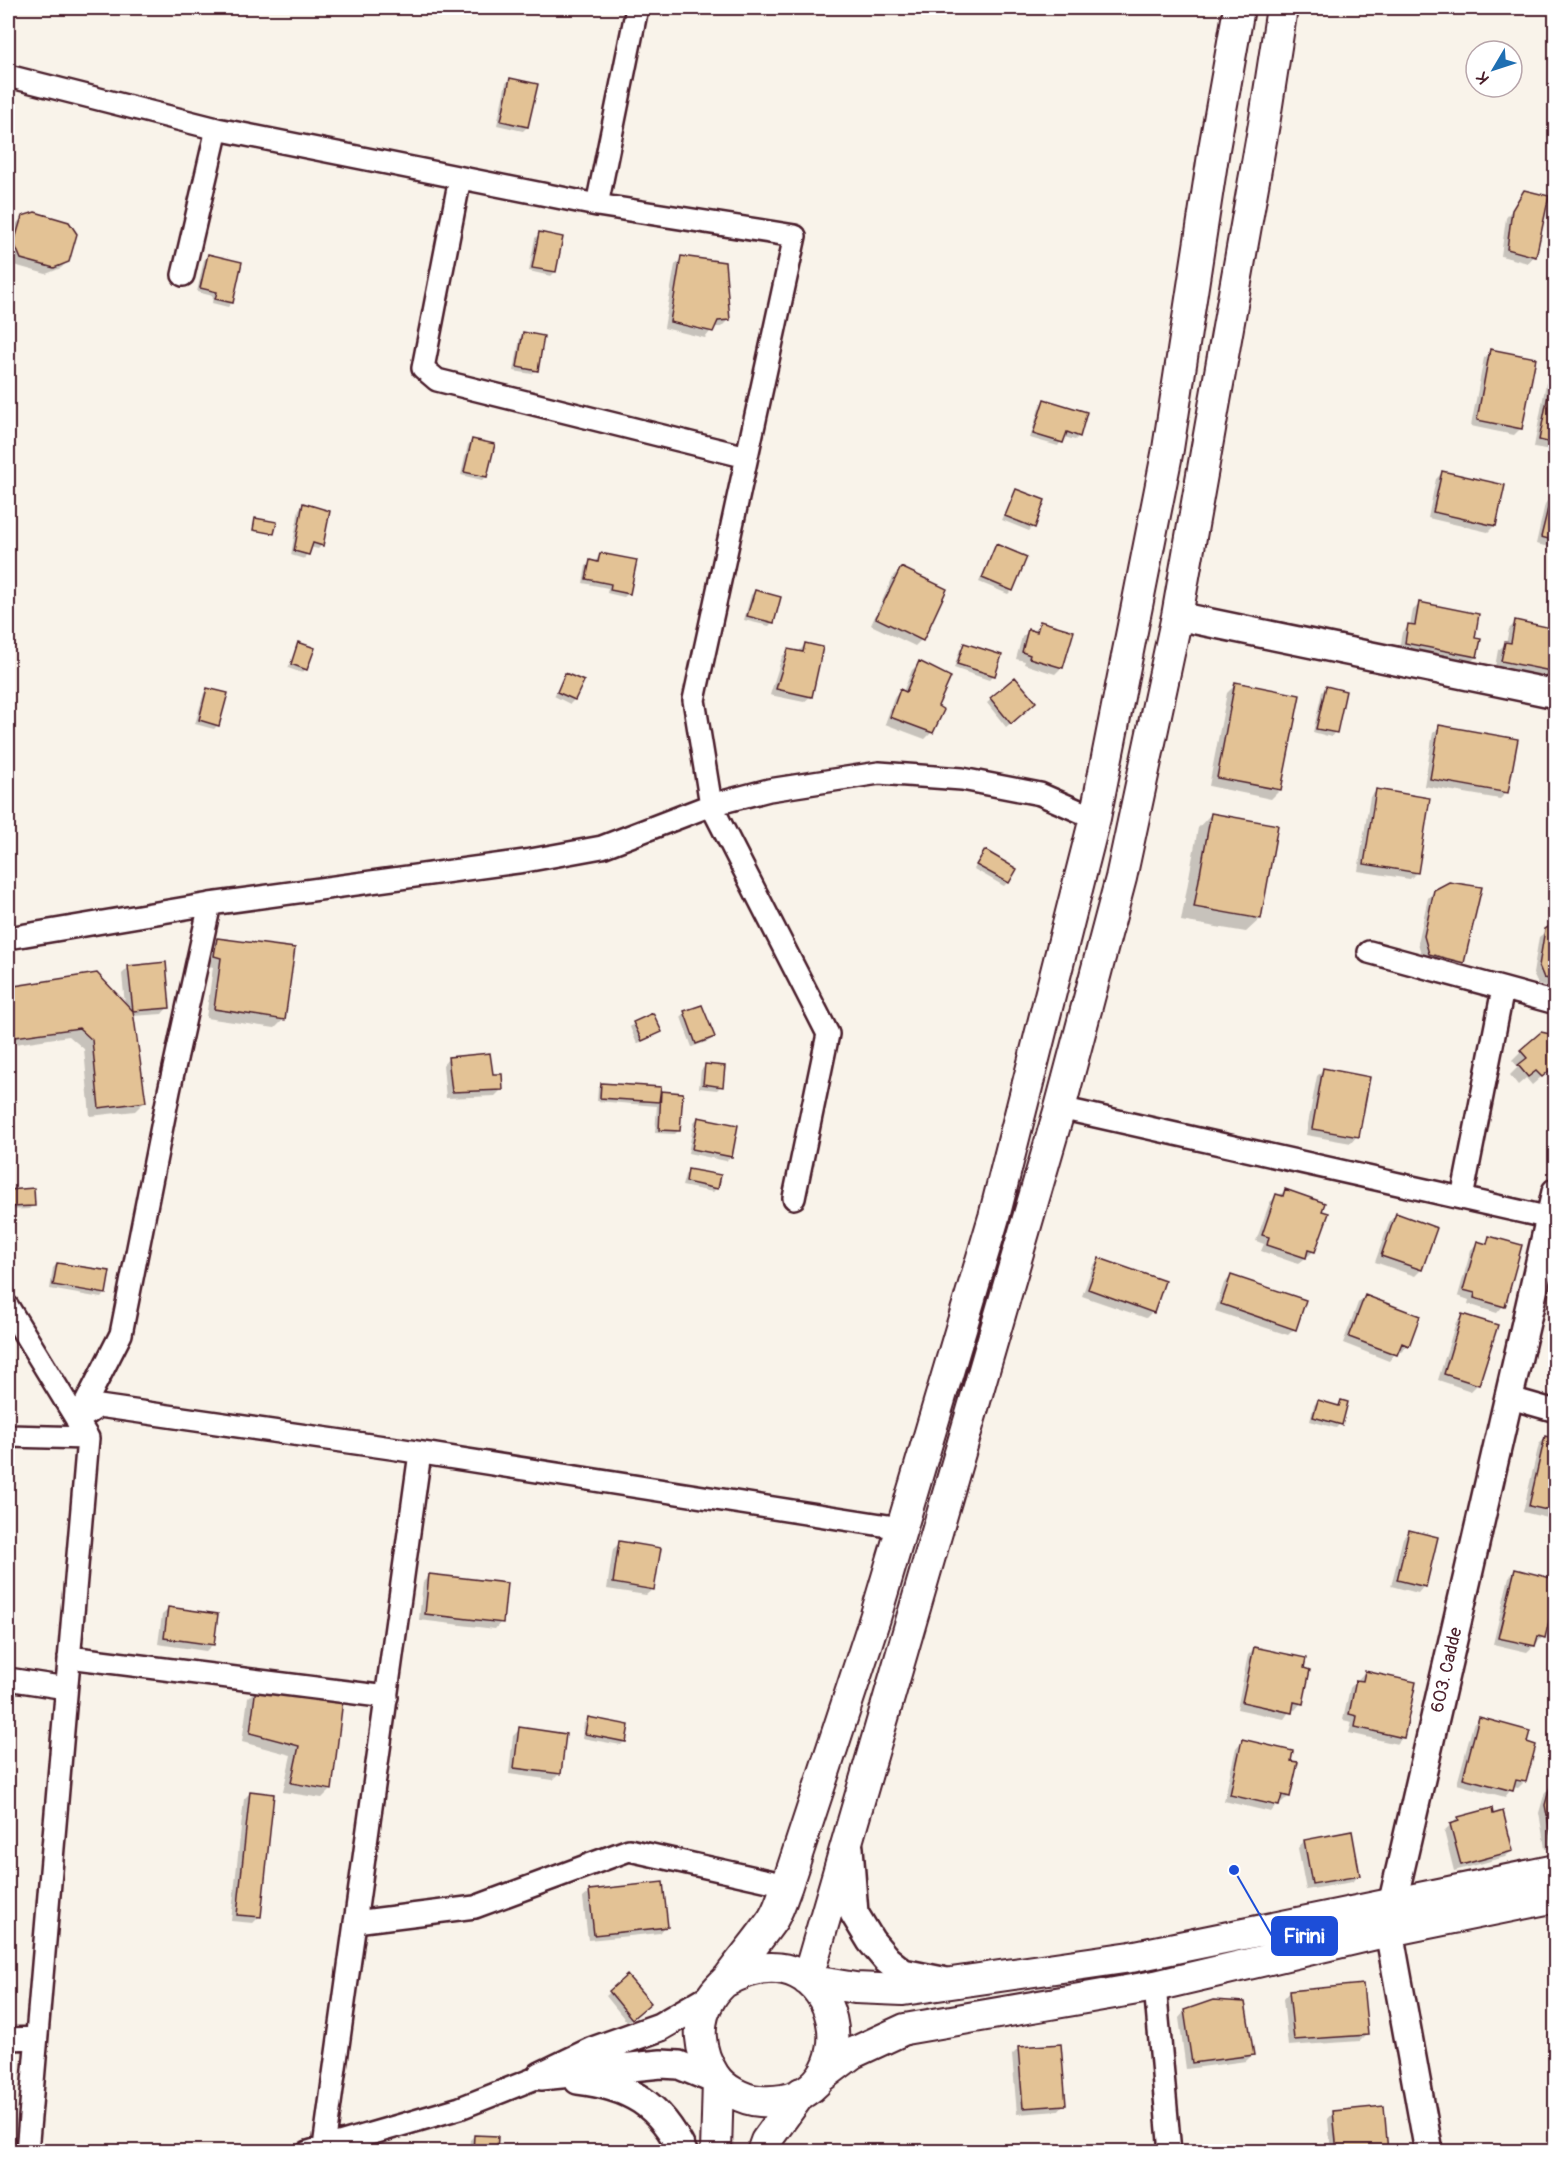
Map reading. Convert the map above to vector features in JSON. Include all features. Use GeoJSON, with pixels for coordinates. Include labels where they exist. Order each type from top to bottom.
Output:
{"type":"FeatureCollection","features":[{"type":"Feature","properties":{"kind":"main road"},"geometry":{"type":"LineString","coordinates":[[1239,8],[1214,149],[1168,449],[1095,818],[994,1217],[901,1528],[787,1885],[775,1916],[718,1990],[702,2018],[700,2040],[706,2061],[718,2081],[736,2094],[758,2101],[780,2101],[810,2086],[853,2053],[905,2029],[1155,1986],[1556,1870]]}},
{"type":"Feature","properties":{"kind":"main road"},"geometry":{"type":"LineString","coordinates":[[807,1980],[1060,1108],[1121,878],[1177,616],[1265,118],[1282,8]]}},
{"type":"Feature","properties":{"kind":"main road"},"geometry":{"type":"LineString","coordinates":[[807,1980],[855,1988],[903,1990],[1390,1918],[1556,1898]]}},
{"type":"Feature","properties":{"kind":"main road"},"geometry":{"type":"LineString","coordinates":[[718,1990],[744,1971],[765,1967],[787,1970],[807,1980],[823,1995],[832,2015],[835,2038],[830,2060],[766,2141],[762,2151]]}},
{"type":"Feature","properties":{"kind":"main road"},"geometry":{"type":"LineString","coordinates":[[716,2151],[718,2081]]}},
{"type":"Feature","properties":{"kind":"street"},"geometry":{"type":"LineString","coordinates":[[597,205],[637,8]]}},
{"type":"Feature","properties":{"kind":"street"},"geometry":{"type":"LineString","coordinates":[[8,76],[217,129],[597,205],[795,236],[694,700],[711,805],[828,1034],[794,1198]]}},
{"type":"Feature","properties":{"kind":"street"},"geometry":{"type":"LineString","coordinates":[[183,275],[217,129]]}},
{"type":"Feature","properties":{"kind":"street"},"geometry":{"type":"LineString","coordinates":[[460,178],[423,368],[437,380],[747,457]]}},
{"type":"Feature","properties":{"kind":"street"},"geometry":{"type":"LineString","coordinates":[[1177,616],[1556,694]]}},
{"type":"Feature","properties":{"kind":"street"},"geometry":{"type":"LineString","coordinates":[[8,938],[210,904],[525,861],[602,847],[711,805],[769,790],[879,772],[962,779],[1040,794],[1095,818]]}},
{"type":"Feature","properties":{"kind":"street"},"geometry":{"type":"LineString","coordinates":[[27,2151],[69,1657],[82,1430],[121,1334],[169,1091],[210,904]]}},
{"type":"Feature","properties":{"kind":"street"},"geometry":{"type":"LineString","coordinates":[[1369,952],[1556,1003]]}},
{"type":"Feature","properties":{"kind":"street"},"geometry":{"type":"LineString","coordinates":[[1462,1198],[1503,989]]}},
{"type":"Feature","properties":{"kind":"street"},"geometry":{"type":"LineString","coordinates":[[1060,1108],[1462,1198],[1552,1205]]}},
{"type":"Feature","properties":{"kind":"street","name":"603. Cadde"},"geometry":{"type":"LineString","coordinates":[[1429,2151],[1390,1918],[1552,1205]]}},
{"type":"Feature","properties":{"kind":"street"},"geometry":{"type":"LineString","coordinates":[[8,1307],[82,1430]]}},
{"type":"Feature","properties":{"kind":"street"},"geometry":{"type":"LineString","coordinates":[[1508,1397],[1556,1411]]}},
{"type":"Feature","properties":{"kind":"street"},"geometry":{"type":"LineString","coordinates":[[82,1430],[99,1406],[420,1453],[901,1528]]}},
{"type":"Feature","properties":{"kind":"street"},"geometry":{"type":"LineString","coordinates":[[8,1436],[82,1430]]}},
{"type":"Feature","properties":{"kind":"street"},"geometry":{"type":"LineString","coordinates":[[420,1453],[356,1922],[316,2149],[460,2108],[541,2076],[593,2051],[660,2027],[718,1990]]}},
{"type":"Feature","properties":{"kind":"street"},"geometry":{"type":"LineString","coordinates":[[69,1657],[387,1697]]}},
{"type":"Feature","properties":{"kind":"street"},"geometry":{"type":"LineString","coordinates":[[8,1679],[66,1688]]}},
{"type":"Feature","properties":{"kind":"street"},"geometry":{"type":"LineString","coordinates":[[848,1833],[854,1914],[871,1941],[887,1960],[903,1973],[952,1983]]}},
{"type":"Feature","properties":{"kind":"street"},"geometry":{"type":"LineString","coordinates":[[356,1922],[475,1907],[629,1850],[787,1885]]}},
{"type":"Feature","properties":{"kind":"street"},"geometry":{"type":"LineString","coordinates":[[1155,1986],[1170,2151]]}},
{"type":"Feature","properties":{"kind":"street"},"geometry":{"type":"LineString","coordinates":[[8,2039],[36,2038]]}},
{"type":"Feature","properties":{"kind":"street"},"geometry":{"type":"LineString","coordinates":[[541,2076],[661,2064],[679,2065],[718,2081]]}},
{"type":"Feature","properties":{"kind":"street"},"geometry":{"type":"LineString","coordinates":[[541,2076],[593,2082],[632,2093],[656,2109],[673,2132],[683,2151]]}},
{"type":"Feature","properties":{"kind":"building"},"geometry":{"type":"Polygon","coordinates":[[[510,78],[538,84],[528,127],[501,121],[510,78]]]}},
{"type":"Feature","properties":{"kind":"building"},"geometry":{"type":"Polygon","coordinates":[[[1524,190],[1549,196],[1536,257],[1507,249],[1512,210],[1524,190]]]}},
{"type":"Feature","properties":{"kind":"building"},"geometry":{"type":"Polygon","coordinates":[[[35,212],[69,222],[77,234],[69,262],[54,268],[21,259],[14,243],[22,216],[35,212]]]}},
{"type":"Feature","properties":{"kind":"building"},"geometry":{"type":"Polygon","coordinates":[[[539,232],[563,237],[556,272],[532,268],[539,232]]]}},
{"type":"Feature","properties":{"kind":"building"},"geometry":{"type":"Polygon","coordinates":[[[208,254],[242,262],[233,303],[215,299],[217,292],[200,288],[208,254]]]}},
{"type":"Feature","properties":{"kind":"building"},"geometry":{"type":"Polygon","coordinates":[[[681,256],[725,262],[730,320],[718,321],[713,332],[670,322],[681,256]]]}},
{"type":"Feature","properties":{"kind":"building"},"geometry":{"type":"Polygon","coordinates":[[[523,332],[544,336],[538,371],[517,367],[523,332]]]}},
{"type":"Feature","properties":{"kind":"building"},"geometry":{"type":"Polygon","coordinates":[[[1490,349],[1536,358],[1522,429],[1477,420],[1490,349]]]}},
{"type":"Feature","properties":{"kind":"building"},"geometry":{"type":"Polygon","coordinates":[[[1552,375],[1556,375],[1556,444],[1539,440],[1552,375]]]}},
{"type":"Feature","properties":{"kind":"building"},"geometry":{"type":"Polygon","coordinates":[[[1044,399],[1087,412],[1080,437],[1067,432],[1063,443],[1033,434],[1044,399]]]}},
{"type":"Feature","properties":{"kind":"building"},"geometry":{"type":"Polygon","coordinates":[[[472,439],[495,444],[487,477],[464,472],[472,439]]]}},
{"type":"Feature","properties":{"kind":"building"},"geometry":{"type":"Polygon","coordinates":[[[1442,471],[1505,485],[1496,526],[1433,512],[1442,471]]]}},
{"type":"Feature","properties":{"kind":"building"},"geometry":{"type":"Polygon","coordinates":[[[1016,489],[1045,500],[1035,528],[1005,516],[1016,489]]]}},
{"type":"Feature","properties":{"kind":"building"},"geometry":{"type":"Polygon","coordinates":[[[1551,496],[1556,497],[1556,541],[1541,537],[1551,496]]]}},
{"type":"Feature","properties":{"kind":"building"},"geometry":{"type":"Polygon","coordinates":[[[303,503],[330,511],[323,546],[313,543],[309,555],[294,551],[303,503]]]}},
{"type":"Feature","properties":{"kind":"building"},"geometry":{"type":"Polygon","coordinates":[[[255,518],[277,522],[274,534],[253,530],[255,518]]]}},
{"type":"Feature","properties":{"kind":"building"},"geometry":{"type":"Polygon","coordinates":[[[996,544],[1027,557],[1013,591],[982,578],[996,544]]]}},
{"type":"Feature","properties":{"kind":"building"},"geometry":{"type":"Polygon","coordinates":[[[600,553],[637,560],[630,594],[610,590],[611,584],[586,579],[590,560],[598,562],[600,553]]]}},
{"type":"Feature","properties":{"kind":"building"},"geometry":{"type":"Polygon","coordinates":[[[901,567],[947,589],[923,641],[876,618],[901,567]]]}},
{"type":"Feature","properties":{"kind":"building"},"geometry":{"type":"Polygon","coordinates":[[[755,590],[781,597],[774,623],[747,616],[755,590]]]}},
{"type":"Feature","properties":{"kind":"building"},"geometry":{"type":"Polygon","coordinates":[[[1419,602],[1479,614],[1475,638],[1481,639],[1477,657],[1405,643],[1408,624],[1415,625],[1419,602]]]}},
{"type":"Feature","properties":{"kind":"building"},"geometry":{"type":"Polygon","coordinates":[[[1515,620],[1556,629],[1556,672],[1501,661],[1505,642],[1511,643],[1515,620]]]}},
{"type":"Feature","properties":{"kind":"building"},"geometry":{"type":"Polygon","coordinates":[[[1040,621],[1074,631],[1063,668],[1029,658],[1030,655],[1022,652],[1028,629],[1037,632],[1040,621]]]}},
{"type":"Feature","properties":{"kind":"building"},"geometry":{"type":"Polygon","coordinates":[[[298,642],[315,648],[307,670],[291,664],[298,642]]]}},
{"type":"Feature","properties":{"kind":"building"},"geometry":{"type":"Polygon","coordinates":[[[805,643],[823,647],[812,697],[776,689],[788,649],[803,652],[805,643]]]}},
{"type":"Feature","properties":{"kind":"building"},"geometry":{"type":"Polygon","coordinates":[[[964,643],[1002,655],[995,676],[957,664],[964,643]]]}},
{"type":"Feature","properties":{"kind":"building"},"geometry":{"type":"Polygon","coordinates":[[[919,661],[951,677],[938,706],[944,710],[933,733],[890,717],[900,689],[906,692],[919,661]]]}},
{"type":"Feature","properties":{"kind":"building"},"geometry":{"type":"Polygon","coordinates":[[[565,673],[584,681],[575,700],[557,692],[565,673]]]}},
{"type":"Feature","properties":{"kind":"building"},"geometry":{"type":"Polygon","coordinates":[[[1015,677],[1036,702],[1011,724],[990,698],[1015,677]]]}},
{"type":"Feature","properties":{"kind":"building"},"geometry":{"type":"Polygon","coordinates":[[[1235,682],[1300,695],[1281,790],[1217,778],[1235,682]]]}},
{"type":"Feature","properties":{"kind":"building"},"geometry":{"type":"Polygon","coordinates":[[[1326,686],[1346,691],[1337,733],[1316,729],[1326,686]]]}},
{"type":"Feature","properties":{"kind":"building"},"geometry":{"type":"Polygon","coordinates":[[[207,688],[228,693],[219,726],[199,720],[207,688]]]}},
{"type":"Feature","properties":{"kind":"building"},"geometry":{"type":"Polygon","coordinates":[[[1439,725],[1518,739],[1508,793],[1430,779],[1439,725]]]}},
{"type":"Feature","properties":{"kind":"building"},"geometry":{"type":"Polygon","coordinates":[[[1376,789],[1430,798],[1418,873],[1364,864],[1376,789]]]}},
{"type":"Feature","properties":{"kind":"building"},"geometry":{"type":"Polygon","coordinates":[[[1211,813],[1278,825],[1261,919],[1194,907],[1211,813]]]}},
{"type":"Feature","properties":{"kind":"building"},"geometry":{"type":"Polygon","coordinates":[[[985,850],[1017,869],[1009,883],[976,865],[985,850]]]}},
{"type":"Feature","properties":{"kind":"building"},"geometry":{"type":"Polygon","coordinates":[[[1449,882],[1482,887],[1464,963],[1429,954],[1424,936],[1434,890],[1449,882]]]}},
{"type":"Feature","properties":{"kind":"building"},"geometry":{"type":"Polygon","coordinates":[[[1556,922],[1556,980],[1544,978],[1539,966],[1545,929],[1556,922]]]}},
{"type":"Feature","properties":{"kind":"building"},"geometry":{"type":"Polygon","coordinates":[[[217,938],[295,948],[285,1020],[214,1009],[221,958],[214,956],[217,938]]]}},
{"type":"Feature","properties":{"kind":"building"},"geometry":{"type":"Polygon","coordinates":[[[166,962],[170,1008],[133,1011],[128,966],[166,962]]]}},
{"type":"Feature","properties":{"kind":"building"},"geometry":{"type":"Polygon","coordinates":[[[97,973],[133,1011],[146,1102],[99,1108],[92,1040],[79,1028],[8,1038],[8,987],[97,973]]]}},
{"type":"Feature","properties":{"kind":"building"},"geometry":{"type":"Polygon","coordinates":[[[702,1005],[715,1037],[696,1044],[684,1011],[702,1005]]]}},
{"type":"Feature","properties":{"kind":"building"},"geometry":{"type":"Polygon","coordinates":[[[653,1013],[662,1032],[642,1041],[633,1022],[653,1013]]]}},
{"type":"Feature","properties":{"kind":"building"},"geometry":{"type":"Polygon","coordinates":[[[1541,1032],[1550,1034],[1556,1040],[1556,1065],[1542,1077],[1536,1071],[1528,1077],[1518,1065],[1527,1058],[1520,1050],[1541,1032]]]}},
{"type":"Feature","properties":{"kind":"building"},"geometry":{"type":"Polygon","coordinates":[[[490,1053],[493,1074],[502,1074],[503,1090],[452,1092],[448,1057],[490,1053]]]}},
{"type":"Feature","properties":{"kind":"building"},"geometry":{"type":"Polygon","coordinates":[[[705,1064],[725,1066],[723,1087],[703,1084],[705,1064]]]}},
{"type":"Feature","properties":{"kind":"building"},"geometry":{"type":"Polygon","coordinates":[[[1323,1068],[1370,1077],[1359,1137],[1312,1129],[1323,1068]]]}},
{"type":"Feature","properties":{"kind":"building"},"geometry":{"type":"Polygon","coordinates":[[[601,1083],[661,1087],[659,1102],[600,1098],[601,1083]]]}},
{"type":"Feature","properties":{"kind":"building"},"geometry":{"type":"Polygon","coordinates":[[[661,1091],[683,1093],[680,1131],[659,1130],[661,1091]]]}},
{"type":"Feature","properties":{"kind":"building"},"geometry":{"type":"Polygon","coordinates":[[[698,1117],[738,1125],[732,1157],[692,1149],[698,1117]]]}},
{"type":"Feature","properties":{"kind":"building"},"geometry":{"type":"Polygon","coordinates":[[[688,1169],[721,1175],[718,1189],[686,1182],[688,1169]]]}},
{"type":"Feature","properties":{"kind":"building"},"geometry":{"type":"Polygon","coordinates":[[[34,1188],[35,1206],[8,1207],[8,1190],[34,1188]]]}},
{"type":"Feature","properties":{"kind":"building"},"geometry":{"type":"Polygon","coordinates":[[[1285,1189],[1325,1203],[1322,1211],[1329,1213],[1315,1252],[1308,1250],[1306,1258],[1267,1245],[1269,1237],[1262,1235],[1276,1194],[1283,1196],[1285,1189]]]}},
{"type":"Feature","properties":{"kind":"building"},"geometry":{"type":"Polygon","coordinates":[[[1396,1213],[1437,1228],[1422,1270],[1381,1256],[1396,1213]]]}},
{"type":"Feature","properties":{"kind":"building"},"geometry":{"type":"Polygon","coordinates":[[[1489,1236],[1522,1245],[1505,1307],[1474,1298],[1475,1293],[1463,1290],[1477,1241],[1487,1244],[1489,1236]]]}},
{"type":"Feature","properties":{"kind":"building"},"geometry":{"type":"Polygon","coordinates":[[[1099,1258],[1165,1281],[1154,1313],[1088,1289],[1099,1258]]]}},
{"type":"Feature","properties":{"kind":"building"},"geometry":{"type":"Polygon","coordinates":[[[57,1263],[110,1271],[106,1294],[53,1285],[57,1263]]]}},
{"type":"Feature","properties":{"kind":"building"},"geometry":{"type":"Polygon","coordinates":[[[1231,1275],[1306,1300],[1296,1330],[1221,1304],[1231,1275]]]}},
{"type":"Feature","properties":{"kind":"building"},"geometry":{"type":"Polygon","coordinates":[[[1365,1295],[1420,1316],[1409,1346],[1402,1343],[1397,1355],[1349,1337],[1365,1295]]]}},
{"type":"Feature","properties":{"kind":"building"},"geometry":{"type":"Polygon","coordinates":[[[1462,1314],[1498,1325],[1479,1385],[1444,1374],[1462,1314]]]}},
{"type":"Feature","properties":{"kind":"building"},"geometry":{"type":"Polygon","coordinates":[[[1318,1400],[1339,1406],[1341,1400],[1348,1402],[1342,1425],[1313,1417],[1318,1400]]]}},
{"type":"Feature","properties":{"kind":"building"},"geometry":{"type":"Polygon","coordinates":[[[1545,1436],[1556,1439],[1556,1512],[1529,1506],[1545,1436]]]}},
{"type":"Feature","properties":{"kind":"building"},"geometry":{"type":"Polygon","coordinates":[[[1409,1530],[1438,1537],[1426,1587],[1397,1580],[1409,1530]]]}},
{"type":"Feature","properties":{"kind":"building"},"geometry":{"type":"Polygon","coordinates":[[[619,1541],[661,1548],[654,1590],[613,1583],[619,1541]]]}},
{"type":"Feature","properties":{"kind":"building"},"geometry":{"type":"Polygon","coordinates":[[[1515,1569],[1555,1579],[1553,1588],[1556,1592],[1545,1638],[1538,1636],[1535,1646],[1498,1638],[1515,1569]]]}},
{"type":"Feature","properties":{"kind":"building"},"geometry":{"type":"Polygon","coordinates":[[[429,1574],[507,1583],[503,1623],[425,1614],[429,1574]]]}},
{"type":"Feature","properties":{"kind":"building"},"geometry":{"type":"Polygon","coordinates":[[[168,1607],[218,1614],[214,1645],[164,1638],[168,1607]]]}},
{"type":"Feature","properties":{"kind":"building"},"geometry":{"type":"Polygon","coordinates":[[[1254,1647],[1306,1658],[1304,1668],[1310,1670],[1303,1704],[1294,1702],[1292,1713],[1242,1702],[1254,1647]]]}},
{"type":"Feature","properties":{"kind":"building"},"geometry":{"type":"Polygon","coordinates":[[[1365,1671],[1416,1682],[1404,1738],[1355,1727],[1357,1716],[1349,1714],[1356,1680],[1363,1681],[1365,1671]]]}},
{"type":"Feature","properties":{"kind":"building"},"geometry":{"type":"Polygon","coordinates":[[[256,1687],[343,1700],[332,1790],[291,1783],[299,1746],[250,1733],[256,1687]]]}},
{"type":"Feature","properties":{"kind":"building"},"geometry":{"type":"Polygon","coordinates":[[[588,1717],[629,1725],[626,1742],[585,1734],[588,1717]]]}},
{"type":"Feature","properties":{"kind":"building"},"geometry":{"type":"Polygon","coordinates":[[[1479,1717],[1530,1731],[1527,1742],[1536,1745],[1526,1782],[1516,1780],[1513,1791],[1463,1778],[1479,1717]]]}},
{"type":"Feature","properties":{"kind":"building"},"geometry":{"type":"Polygon","coordinates":[[[519,1727],[566,1734],[561,1774],[514,1768],[519,1727]]]}},
{"type":"Feature","properties":{"kind":"building"},"geometry":{"type":"Polygon","coordinates":[[[1242,1739],[1293,1751],[1291,1761],[1298,1762],[1290,1797],[1282,1795],[1279,1806],[1230,1795],[1242,1739]]]}},
{"type":"Feature","properties":{"kind":"building"},"geometry":{"type":"Polygon","coordinates":[[[1556,1782],[1556,1843],[1552,1842],[1545,1805],[1551,1783],[1556,1782]]]}},
{"type":"Feature","properties":{"kind":"building"},"geometry":{"type":"Polygon","coordinates":[[[250,1791],[274,1794],[261,1917],[237,1915],[250,1791]]]}},
{"type":"Feature","properties":{"kind":"building"},"geometry":{"type":"Polygon","coordinates":[[[1492,1808],[1493,1814],[1503,1811],[1513,1851],[1461,1865],[1450,1824],[1459,1821],[1458,1817],[1492,1808]]]}},
{"type":"Feature","properties":{"kind":"building"},"geometry":{"type":"Polygon","coordinates":[[[1352,1831],[1360,1876],[1312,1884],[1304,1840],[1352,1831]]]}},
{"type":"Feature","properties":{"kind":"building"},"geometry":{"type":"Polygon","coordinates":[[[663,1882],[668,1927],[594,1935],[589,1890],[663,1882]]]}},
{"type":"Feature","properties":{"kind":"building"},"geometry":{"type":"Polygon","coordinates":[[[627,1975],[651,2003],[632,2019],[609,1991],[627,1975]]]}},
{"type":"Feature","properties":{"kind":"building"},"geometry":{"type":"Polygon","coordinates":[[[1363,1984],[1368,2035],[1294,2040],[1289,1991],[1363,1984]]]}},
{"type":"Feature","properties":{"kind":"building"},"geometry":{"type":"Polygon","coordinates":[[[1213,2000],[1245,2002],[1254,2055],[1192,2063],[1184,2010],[1213,2000]]]}},
{"type":"Feature","properties":{"kind":"building"},"geometry":{"type":"Polygon","coordinates":[[[1061,2044],[1066,2105],[1023,2108],[1018,2047],[1061,2044]]]}},
{"type":"Feature","properties":{"kind":"building"},"geometry":{"type":"Polygon","coordinates":[[[1384,2106],[1388,2152],[1337,2152],[1333,2111],[1384,2106]]]}},
{"type":"Feature","properties":{"kind":"building"},"geometry":{"type":"Polygon","coordinates":[[[474,2135],[498,2136],[497,2152],[473,2152],[474,2135]]]}},
{"type":"Feature","properties":{"kind":"place","name":"Firini"},"geometry":{"type":"Point","coordinates":[1234,1870]}}]}
